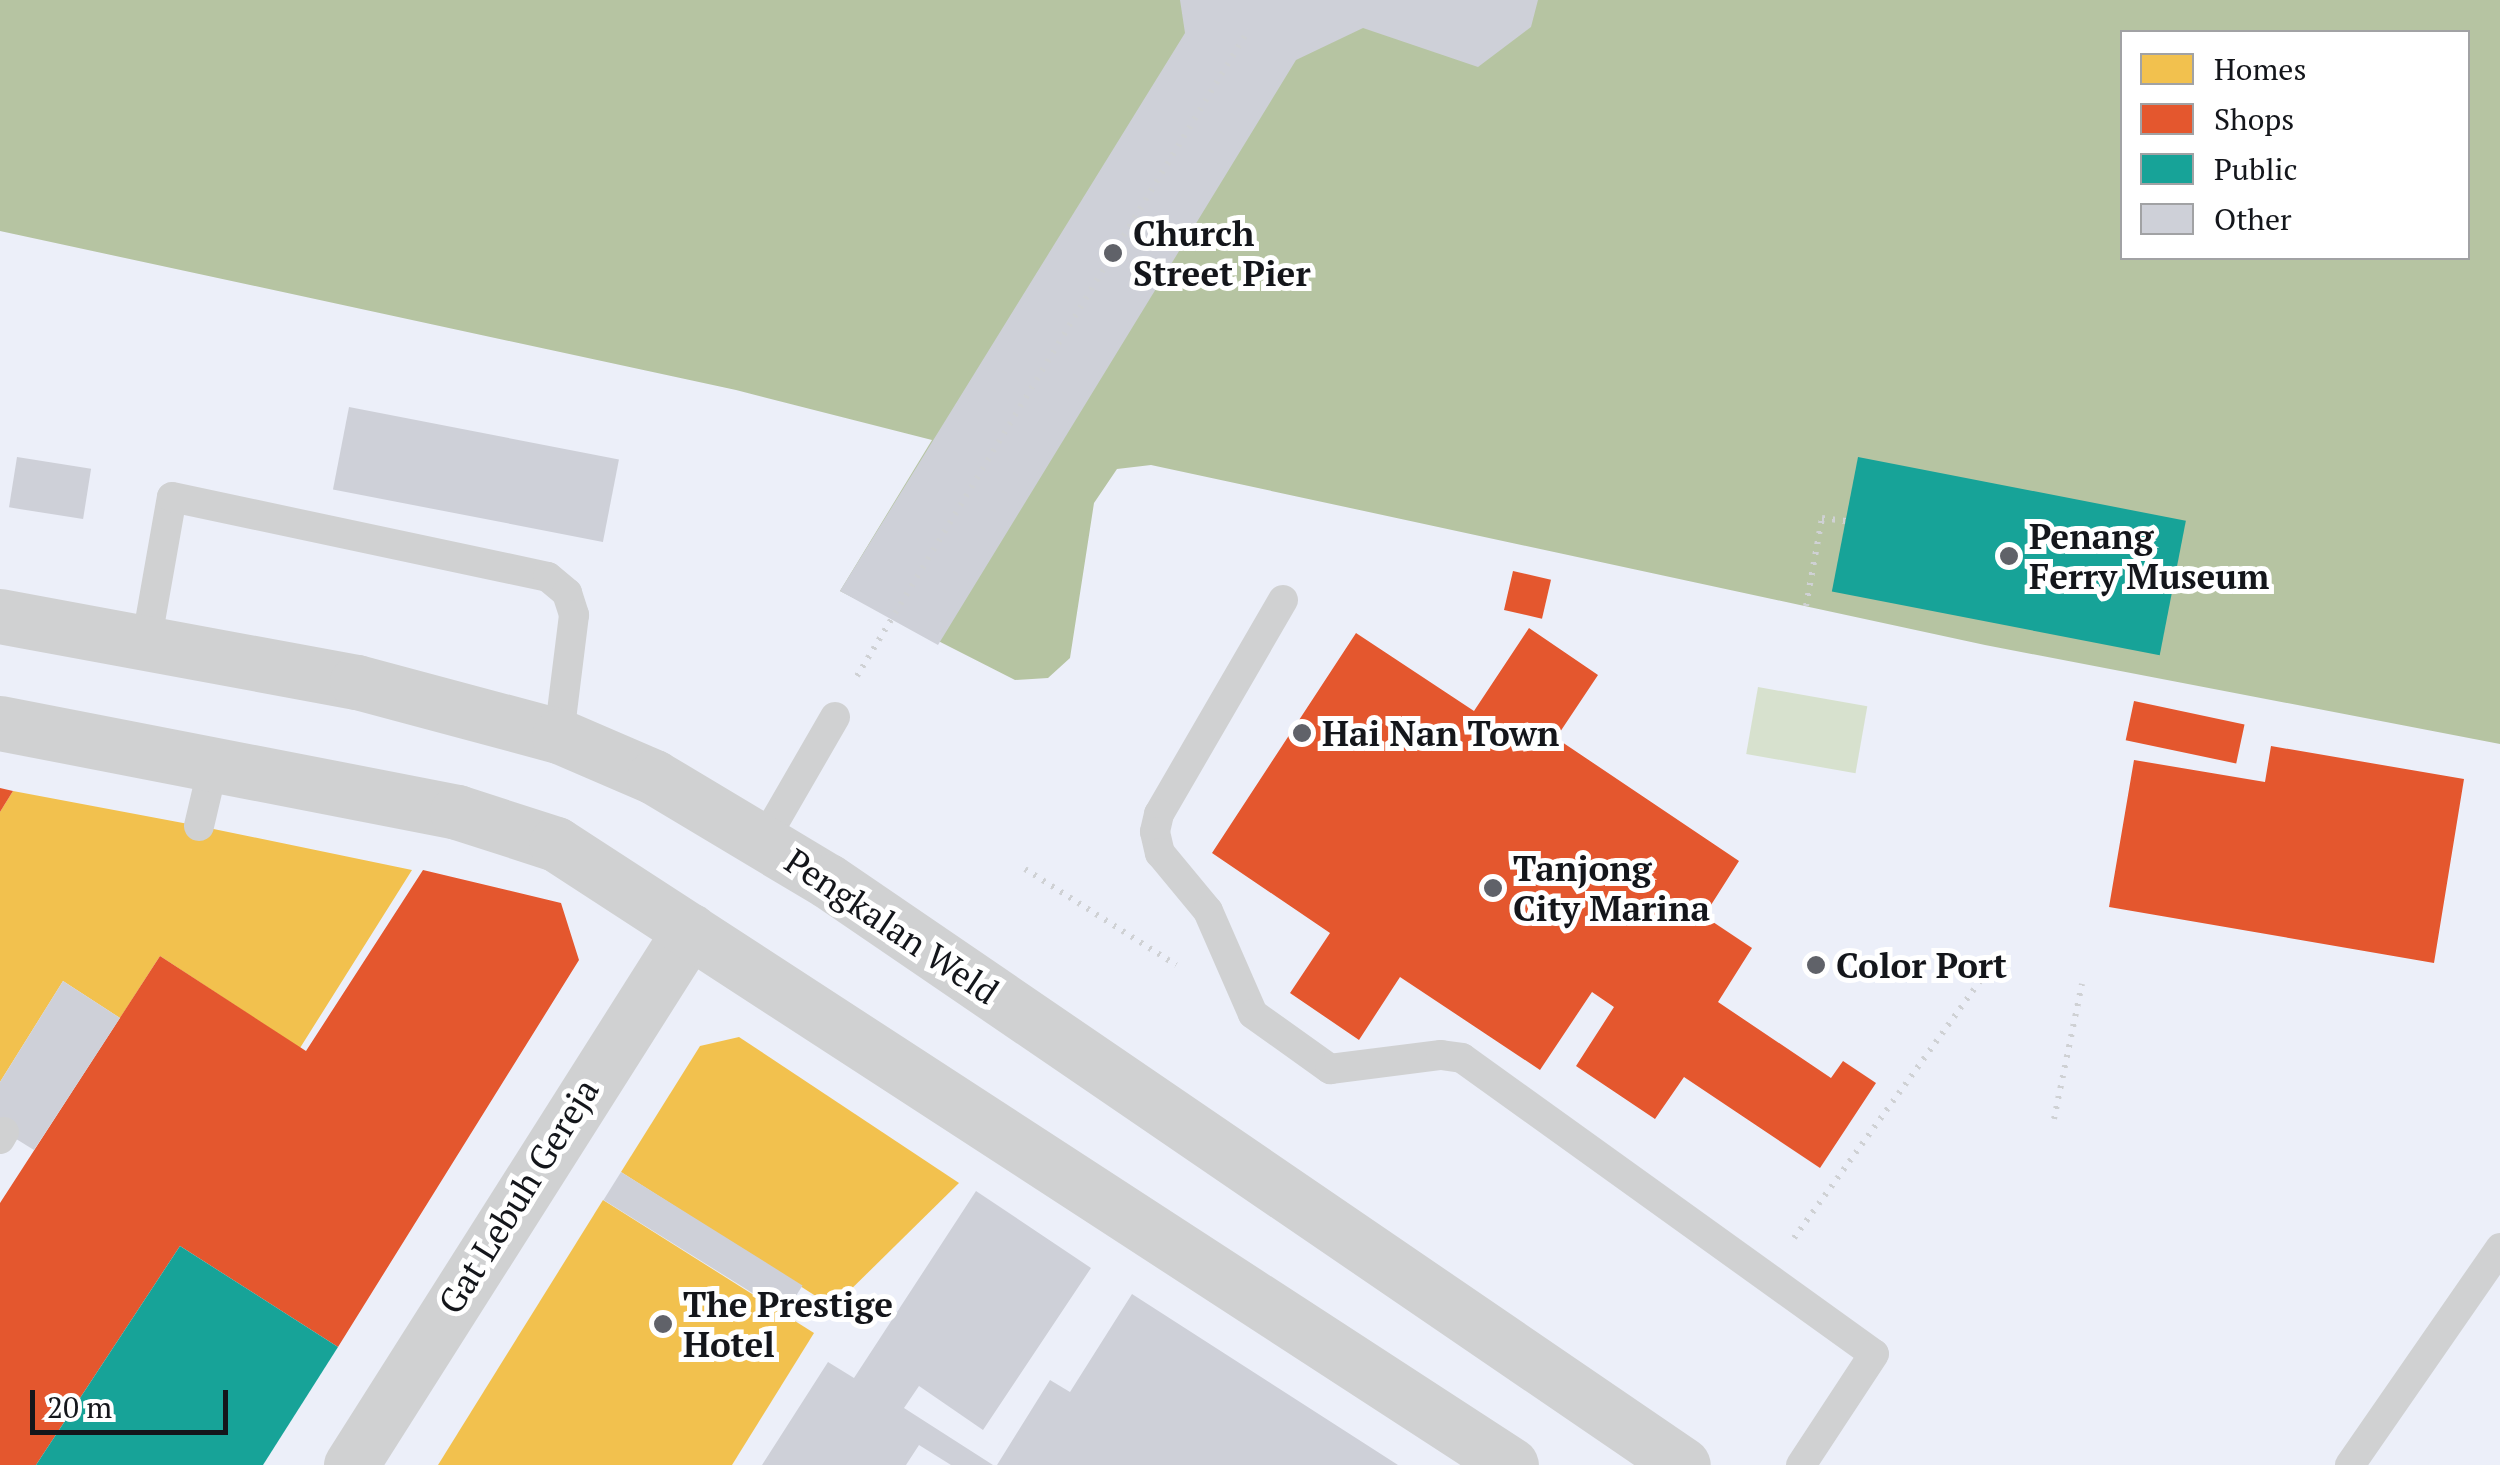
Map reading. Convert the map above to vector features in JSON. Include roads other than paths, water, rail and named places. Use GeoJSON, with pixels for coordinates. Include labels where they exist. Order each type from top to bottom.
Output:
{"type":"FeatureCollection","features":[{"type":"Feature","properties":{"kind":"main road","name":"Pengkalan Weld"},"geometry":{"type":"LineString","coordinates":[[0,616],[357,682],[559,736],[654,777],[764,840],[1683,1465]]}},
{"type":"Feature","properties":{"kind":"main road"},"geometry":{"type":"LineString","coordinates":[[0,723],[457,812],[556,844],[1498,1461]]}},
{"type":"Feature","properties":{"kind":"main road","name":"Gat Lebuh Gereja"},"geometry":{"type":"LineString","coordinates":[[351,1465],[690,930]]}},
{"type":"Feature","properties":{"kind":"lane"},"geometry":{"type":"LineString","coordinates":[[146,644],[172,497],[548,577],[567,593],[574,615],[559,736]]}},
{"type":"Feature","properties":{"kind":"lane"},"geometry":{"type":"LineString","coordinates":[[1282,600],[1159,814],[1155,832],[1160,852],[1208,911],[1253,1014],[1330,1069],[1441,1054],[1462,1058],[1874,1354],[1800,1465]]}},
{"type":"Feature","properties":{"kind":"lane"},"geometry":{"type":"LineString","coordinates":[[764,840],[835,717]]}},
{"type":"Feature","properties":{"kind":"lane"},"geometry":{"type":"LineString","coordinates":[[200,826],[214,762]]}},
{"type":"Feature","properties":{"kind":"lane"},"geometry":{"type":"LineString","coordinates":[[2350,1465],[2500,1248]]}},
{"type":"Feature","properties":{"kind":"place","name":"Church Street Pier"},"geometry":{"type":"Point","coordinates":[1113,253]}},
{"type":"Feature","properties":{"kind":"place","name":"Penang Ferry Museum"},"geometry":{"type":"Point","coordinates":[2009,556]}},
{"type":"Feature","properties":{"kind":"place","name":"Hai Nan Town"},"geometry":{"type":"Point","coordinates":[1302,733]}},
{"type":"Feature","properties":{"kind":"place","name":"Tanjong City Marina"},"geometry":{"type":"Point","coordinates":[1493,888]}},
{"type":"Feature","properties":{"kind":"place","name":"Color Port"},"geometry":{"type":"Point","coordinates":[1816,965]}},
{"type":"Feature","properties":{"kind":"place","name":"The Prestige Hotel"},"geometry":{"type":"Point","coordinates":[663,1324]}}]}
